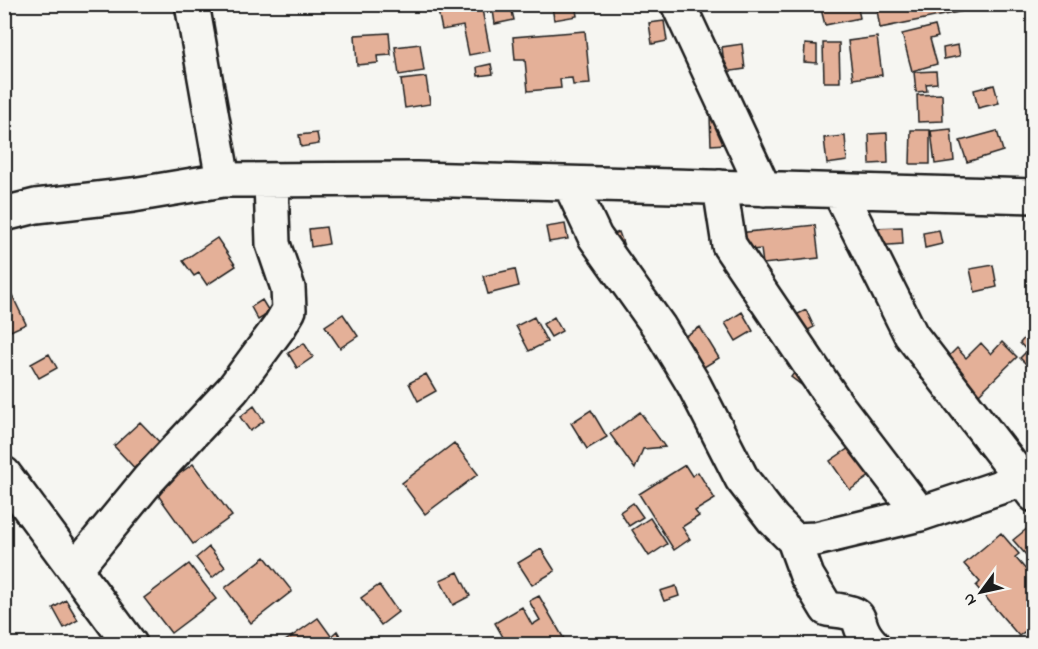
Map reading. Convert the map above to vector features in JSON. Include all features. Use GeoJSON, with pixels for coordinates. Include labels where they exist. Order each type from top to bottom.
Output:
{"type":"FeatureCollection","features":[{"type":"Feature","properties":{"kind":"street"},"geometry":{"type":"LineString","coordinates":[[192,4],[223,180]]}},
{"type":"Feature","properties":{"kind":"street"},"geometry":{"type":"LineString","coordinates":[[678,4],[764,189]]}},
{"type":"Feature","properties":{"kind":"street"},"geometry":{"type":"LineString","coordinates":[[4,214],[36,206],[133,195],[223,180],[416,179],[1034,196]]}},
{"type":"Feature","properties":{"kind":"street"},"geometry":{"type":"LineString","coordinates":[[75,569],[149,479],[233,389],[289,310],[288,288],[273,244],[270,180]]}},
{"type":"Feature","properties":{"kind":"street"},"geometry":{"type":"LineString","coordinates":[[570,184],[595,237],[659,327],[694,385],[742,478],[773,519],[794,540],[807,576],[820,600],[827,609],[853,611],[860,618],[864,636],[872,645]]}},
{"type":"Feature","properties":{"kind":"street"},"geometry":{"type":"LineString","coordinates":[[720,187],[729,245],[837,405],[920,514]]}},
{"type":"Feature","properties":{"kind":"street"},"geometry":{"type":"LineString","coordinates":[[794,540],[816,539],[1027,488],[910,335],[839,191]]}},
{"type":"Feature","properties":{"kind":"street"},"geometry":{"type":"LineString","coordinates":[[4,474],[130,645]]}},
{"type":"Feature","properties":{"kind":"building"},"geometry":{"type":"Polygon","coordinates":[[[481,4],[490,51],[469,55],[463,26],[442,30],[437,6],[481,4]]]}},
{"type":"Feature","properties":{"kind":"building"},"geometry":{"type":"Polygon","coordinates":[[[575,4],[577,16],[554,20],[552,6],[575,4]]]}},
{"type":"Feature","properties":{"kind":"building"},"geometry":{"type":"Polygon","coordinates":[[[827,4],[857,4],[860,18],[825,25],[821,9],[827,7],[827,4]]]}},
{"type":"Feature","properties":{"kind":"building"},"geometry":{"type":"Polygon","coordinates":[[[876,4],[962,4],[964,11],[880,28],[876,4]]]}},
{"type":"Feature","properties":{"kind":"building"},"geometry":{"type":"Polygon","coordinates":[[[511,7],[514,20],[495,24],[493,10],[511,7]]]}},
{"type":"Feature","properties":{"kind":"building"},"geometry":{"type":"Polygon","coordinates":[[[664,21],[667,41],[652,44],[649,23],[664,21]]]}},
{"type":"Feature","properties":{"kind":"building"},"geometry":{"type":"Polygon","coordinates":[[[935,26],[938,37],[930,39],[937,64],[912,71],[902,34],[935,26]]]}},
{"type":"Feature","properties":{"kind":"building"},"geometry":{"type":"Polygon","coordinates":[[[585,31],[590,84],[573,85],[572,78],[560,79],[561,88],[528,91],[525,60],[515,60],[513,37],[585,31]]]}},
{"type":"Feature","properties":{"kind":"building"},"geometry":{"type":"Polygon","coordinates":[[[389,33],[391,55],[377,56],[378,63],[357,65],[355,35],[389,33]]]}},
{"type":"Feature","properties":{"kind":"building"},"geometry":{"type":"Polygon","coordinates":[[[877,37],[882,75],[853,79],[848,41],[877,37]]]}},
{"type":"Feature","properties":{"kind":"building"},"geometry":{"type":"Polygon","coordinates":[[[823,43],[839,43],[840,82],[824,82],[823,43]]]}},
{"type":"Feature","properties":{"kind":"building"},"geometry":{"type":"Polygon","coordinates":[[[420,44],[424,71],[399,75],[395,47],[420,44]]]}},
{"type":"Feature","properties":{"kind":"building"},"geometry":{"type":"Polygon","coordinates":[[[742,44],[745,69],[725,72],[722,47],[742,44]]]}},
{"type":"Feature","properties":{"kind":"building"},"geometry":{"type":"Polygon","coordinates":[[[805,44],[817,45],[817,63],[804,62],[805,44]]]}},
{"type":"Feature","properties":{"kind":"building"},"geometry":{"type":"Polygon","coordinates":[[[958,45],[960,56],[944,59],[943,48],[958,45]]]}},
{"type":"Feature","properties":{"kind":"building"},"geometry":{"type":"Polygon","coordinates":[[[491,64],[493,74],[478,76],[477,67],[491,64]]]}},
{"type":"Feature","properties":{"kind":"building"},"geometry":{"type":"Polygon","coordinates":[[[936,71],[937,83],[926,84],[927,91],[916,92],[914,72],[936,71]]]}},
{"type":"Feature","properties":{"kind":"building"},"geometry":{"type":"Polygon","coordinates":[[[426,77],[430,104],[405,108],[401,80],[426,77]]]}},
{"type":"Feature","properties":{"kind":"building"},"geometry":{"type":"Polygon","coordinates":[[[994,85],[999,103],[978,108],[974,90],[994,85]]]}},
{"type":"Feature","properties":{"kind":"building"},"geometry":{"type":"Polygon","coordinates":[[[942,94],[943,121],[918,122],[917,95],[942,94]]]}},
{"type":"Feature","properties":{"kind":"building"},"geometry":{"type":"Polygon","coordinates":[[[710,116],[724,116],[725,144],[711,145],[710,116]]]}},
{"type":"Feature","properties":{"kind":"building"},"geometry":{"type":"Polygon","coordinates":[[[951,129],[954,161],[935,164],[931,131],[951,129]]]}},
{"type":"Feature","properties":{"kind":"building"},"geometry":{"type":"Polygon","coordinates":[[[911,130],[930,130],[930,164],[910,164],[911,130]]]}},
{"type":"Feature","properties":{"kind":"building"},"geometry":{"type":"Polygon","coordinates":[[[997,131],[1003,151],[967,162],[960,141],[997,131]]]}},
{"type":"Feature","properties":{"kind":"building"},"geometry":{"type":"Polygon","coordinates":[[[317,133],[319,144],[301,147],[299,135],[317,133]]]}},
{"type":"Feature","properties":{"kind":"building"},"geometry":{"type":"Polygon","coordinates":[[[887,133],[888,163],[870,164],[869,134],[887,133]]]}},
{"type":"Feature","properties":{"kind":"building"},"geometry":{"type":"Polygon","coordinates":[[[845,136],[847,161],[827,164],[824,138],[845,136]]]}},
{"type":"Feature","properties":{"kind":"building"},"geometry":{"type":"Polygon","coordinates":[[[565,224],[568,239],[549,242],[546,227],[565,224]]]}},
{"type":"Feature","properties":{"kind":"building"},"geometry":{"type":"Polygon","coordinates":[[[815,225],[819,258],[763,264],[761,249],[740,251],[738,233],[815,225]]]}},
{"type":"Feature","properties":{"kind":"building"},"geometry":{"type":"Polygon","coordinates":[[[326,227],[329,244],[311,247],[309,229],[326,227]]]}},
{"type":"Feature","properties":{"kind":"building"},"geometry":{"type":"Polygon","coordinates":[[[902,227],[903,244],[874,246],[873,228],[902,227]]]}},
{"type":"Feature","properties":{"kind":"building"},"geometry":{"type":"Polygon","coordinates":[[[939,230],[942,244],[925,248],[923,233],[939,230]]]}},
{"type":"Feature","properties":{"kind":"building"},"geometry":{"type":"Polygon","coordinates":[[[619,232],[624,246],[614,250],[609,236],[619,232]]]}},
{"type":"Feature","properties":{"kind":"building"},"geometry":{"type":"Polygon","coordinates":[[[217,238],[236,266],[207,285],[199,273],[194,276],[183,261],[217,238]]]}},
{"type":"Feature","properties":{"kind":"building"},"geometry":{"type":"Polygon","coordinates":[[[993,265],[997,287],[975,292],[970,269],[993,265]]]}},
{"type":"Feature","properties":{"kind":"building"},"geometry":{"type":"Polygon","coordinates":[[[515,269],[519,286],[488,294],[483,276],[515,269]]]}},
{"type":"Feature","properties":{"kind":"building"},"geometry":{"type":"Polygon","coordinates":[[[12,295],[26,324],[4,334],[4,299],[12,295]]]}},
{"type":"Feature","properties":{"kind":"building"},"geometry":{"type":"Polygon","coordinates":[[[262,300],[270,313],[258,320],[251,307],[262,300]]]}},
{"type":"Feature","properties":{"kind":"building"},"geometry":{"type":"Polygon","coordinates":[[[806,310],[814,327],[795,337],[786,320],[806,310]]]}},
{"type":"Feature","properties":{"kind":"building"},"geometry":{"type":"Polygon","coordinates":[[[742,312],[753,331],[736,341],[725,323],[742,312]]]}},
{"type":"Feature","properties":{"kind":"building"},"geometry":{"type":"Polygon","coordinates":[[[343,314],[358,336],[340,348],[325,326],[343,314]]]}},
{"type":"Feature","properties":{"kind":"building"},"geometry":{"type":"Polygon","coordinates":[[[534,317],[547,342],[529,351],[516,326],[534,317]]]}},
{"type":"Feature","properties":{"kind":"building"},"geometry":{"type":"Polygon","coordinates":[[[554,317],[562,331],[551,337],[543,324],[554,317]]]}},
{"type":"Feature","properties":{"kind":"building"},"geometry":{"type":"Polygon","coordinates":[[[700,327],[719,358],[699,370],[680,339],[700,327]]]}},
{"type":"Feature","properties":{"kind":"building"},"geometry":{"type":"Polygon","coordinates":[[[1028,334],[1034,339],[1034,372],[1020,358],[1027,351],[1020,343],[1028,334]]]}},
{"type":"Feature","properties":{"kind":"building"},"geometry":{"type":"Polygon","coordinates":[[[1002,342],[1017,357],[978,395],[944,361],[957,348],[966,358],[981,343],[991,354],[1002,342]]]}},
{"type":"Feature","properties":{"kind":"building"},"geometry":{"type":"Polygon","coordinates":[[[304,343],[313,357],[297,368],[288,353],[304,343]]]}},
{"type":"Feature","properties":{"kind":"building"},"geometry":{"type":"Polygon","coordinates":[[[49,354],[57,368],[39,378],[31,364],[49,354]]]}},
{"type":"Feature","properties":{"kind":"building"},"geometry":{"type":"Polygon","coordinates":[[[800,365],[814,375],[804,387],[791,377],[800,365]]]}},
{"type":"Feature","properties":{"kind":"building"},"geometry":{"type":"Polygon","coordinates":[[[426,374],[436,391],[418,401],[409,383],[426,374]]]}},
{"type":"Feature","properties":{"kind":"building"},"geometry":{"type":"Polygon","coordinates":[[[254,406],[264,421],[250,431],[240,417],[254,406]]]}},
{"type":"Feature","properties":{"kind":"building"},"geometry":{"type":"Polygon","coordinates":[[[591,410],[607,437],[587,449],[571,423],[591,410]]]}},
{"type":"Feature","properties":{"kind":"building"},"geometry":{"type":"Polygon","coordinates":[[[640,412],[665,447],[643,449],[635,469],[610,434],[640,412]]]}},
{"type":"Feature","properties":{"kind":"building"},"geometry":{"type":"Polygon","coordinates":[[[140,422],[167,450],[140,474],[114,446],[140,422]]]}},
{"type":"Feature","properties":{"kind":"building"},"geometry":{"type":"Polygon","coordinates":[[[454,443],[478,474],[425,514],[402,483],[454,443]]]}},
{"type":"Feature","properties":{"kind":"building"},"geometry":{"type":"Polygon","coordinates":[[[855,444],[874,473],[850,490],[830,461],[855,444]]]}},
{"type":"Feature","properties":{"kind":"building"},"geometry":{"type":"Polygon","coordinates":[[[193,464],[232,516],[193,544],[155,491],[193,464]]]}},
{"type":"Feature","properties":{"kind":"building"},"geometry":{"type":"Polygon","coordinates":[[[685,465],[692,476],[698,472],[715,499],[695,511],[699,516],[682,527],[690,539],[674,550],[639,494],[685,465]]]}},
{"type":"Feature","properties":{"kind":"building"},"geometry":{"type":"Polygon","coordinates":[[[633,503],[643,517],[629,526],[620,512],[633,503]]]}},
{"type":"Feature","properties":{"kind":"building"},"geometry":{"type":"Polygon","coordinates":[[[650,518],[667,544],[649,556],[632,530],[650,518]]]}},
{"type":"Feature","properties":{"kind":"building"},"geometry":{"type":"Polygon","coordinates":[[[1034,523],[1034,564],[1013,540],[1034,523]]]}},
{"type":"Feature","properties":{"kind":"building"},"geometry":{"type":"Polygon","coordinates":[[[1001,533],[1019,554],[1015,557],[1034,579],[1032,641],[1024,632],[1019,636],[976,586],[980,582],[964,564],[1001,533]]]}},
{"type":"Feature","properties":{"kind":"building"},"geometry":{"type":"Polygon","coordinates":[[[209,547],[225,567],[212,578],[196,558],[209,547]]]}},
{"type":"Feature","properties":{"kind":"building"},"geometry":{"type":"Polygon","coordinates":[[[541,549],[555,571],[532,585],[518,563],[541,549]]]}},
{"type":"Feature","properties":{"kind":"building"},"geometry":{"type":"Polygon","coordinates":[[[265,557],[292,591],[251,623],[225,588],[265,557]]]}},
{"type":"Feature","properties":{"kind":"building"},"geometry":{"type":"Polygon","coordinates":[[[189,564],[216,599],[171,633],[144,598],[189,564]]]}},
{"type":"Feature","properties":{"kind":"building"},"geometry":{"type":"Polygon","coordinates":[[[458,572],[470,596],[453,605],[440,580],[458,572]]]}},
{"type":"Feature","properties":{"kind":"building"},"geometry":{"type":"Polygon","coordinates":[[[379,585],[398,612],[381,625],[361,598],[379,585]]]}},
{"type":"Feature","properties":{"kind":"building"},"geometry":{"type":"Polygon","coordinates":[[[676,586],[679,596],[664,601],[660,591],[676,586]]]}},
{"type":"Feature","properties":{"kind":"building"},"geometry":{"type":"Polygon","coordinates":[[[539,596],[567,644],[507,644],[495,623],[522,607],[532,625],[540,620],[529,601],[539,596]]]}},
{"type":"Feature","properties":{"kind":"building"},"geometry":{"type":"Polygon","coordinates":[[[66,600],[78,620],[64,628],[53,608],[66,600]]]}},
{"type":"Feature","properties":{"kind":"building"},"geometry":{"type":"Polygon","coordinates":[[[318,618],[331,636],[337,631],[342,639],[335,644],[281,644],[318,618]]]}}]}
